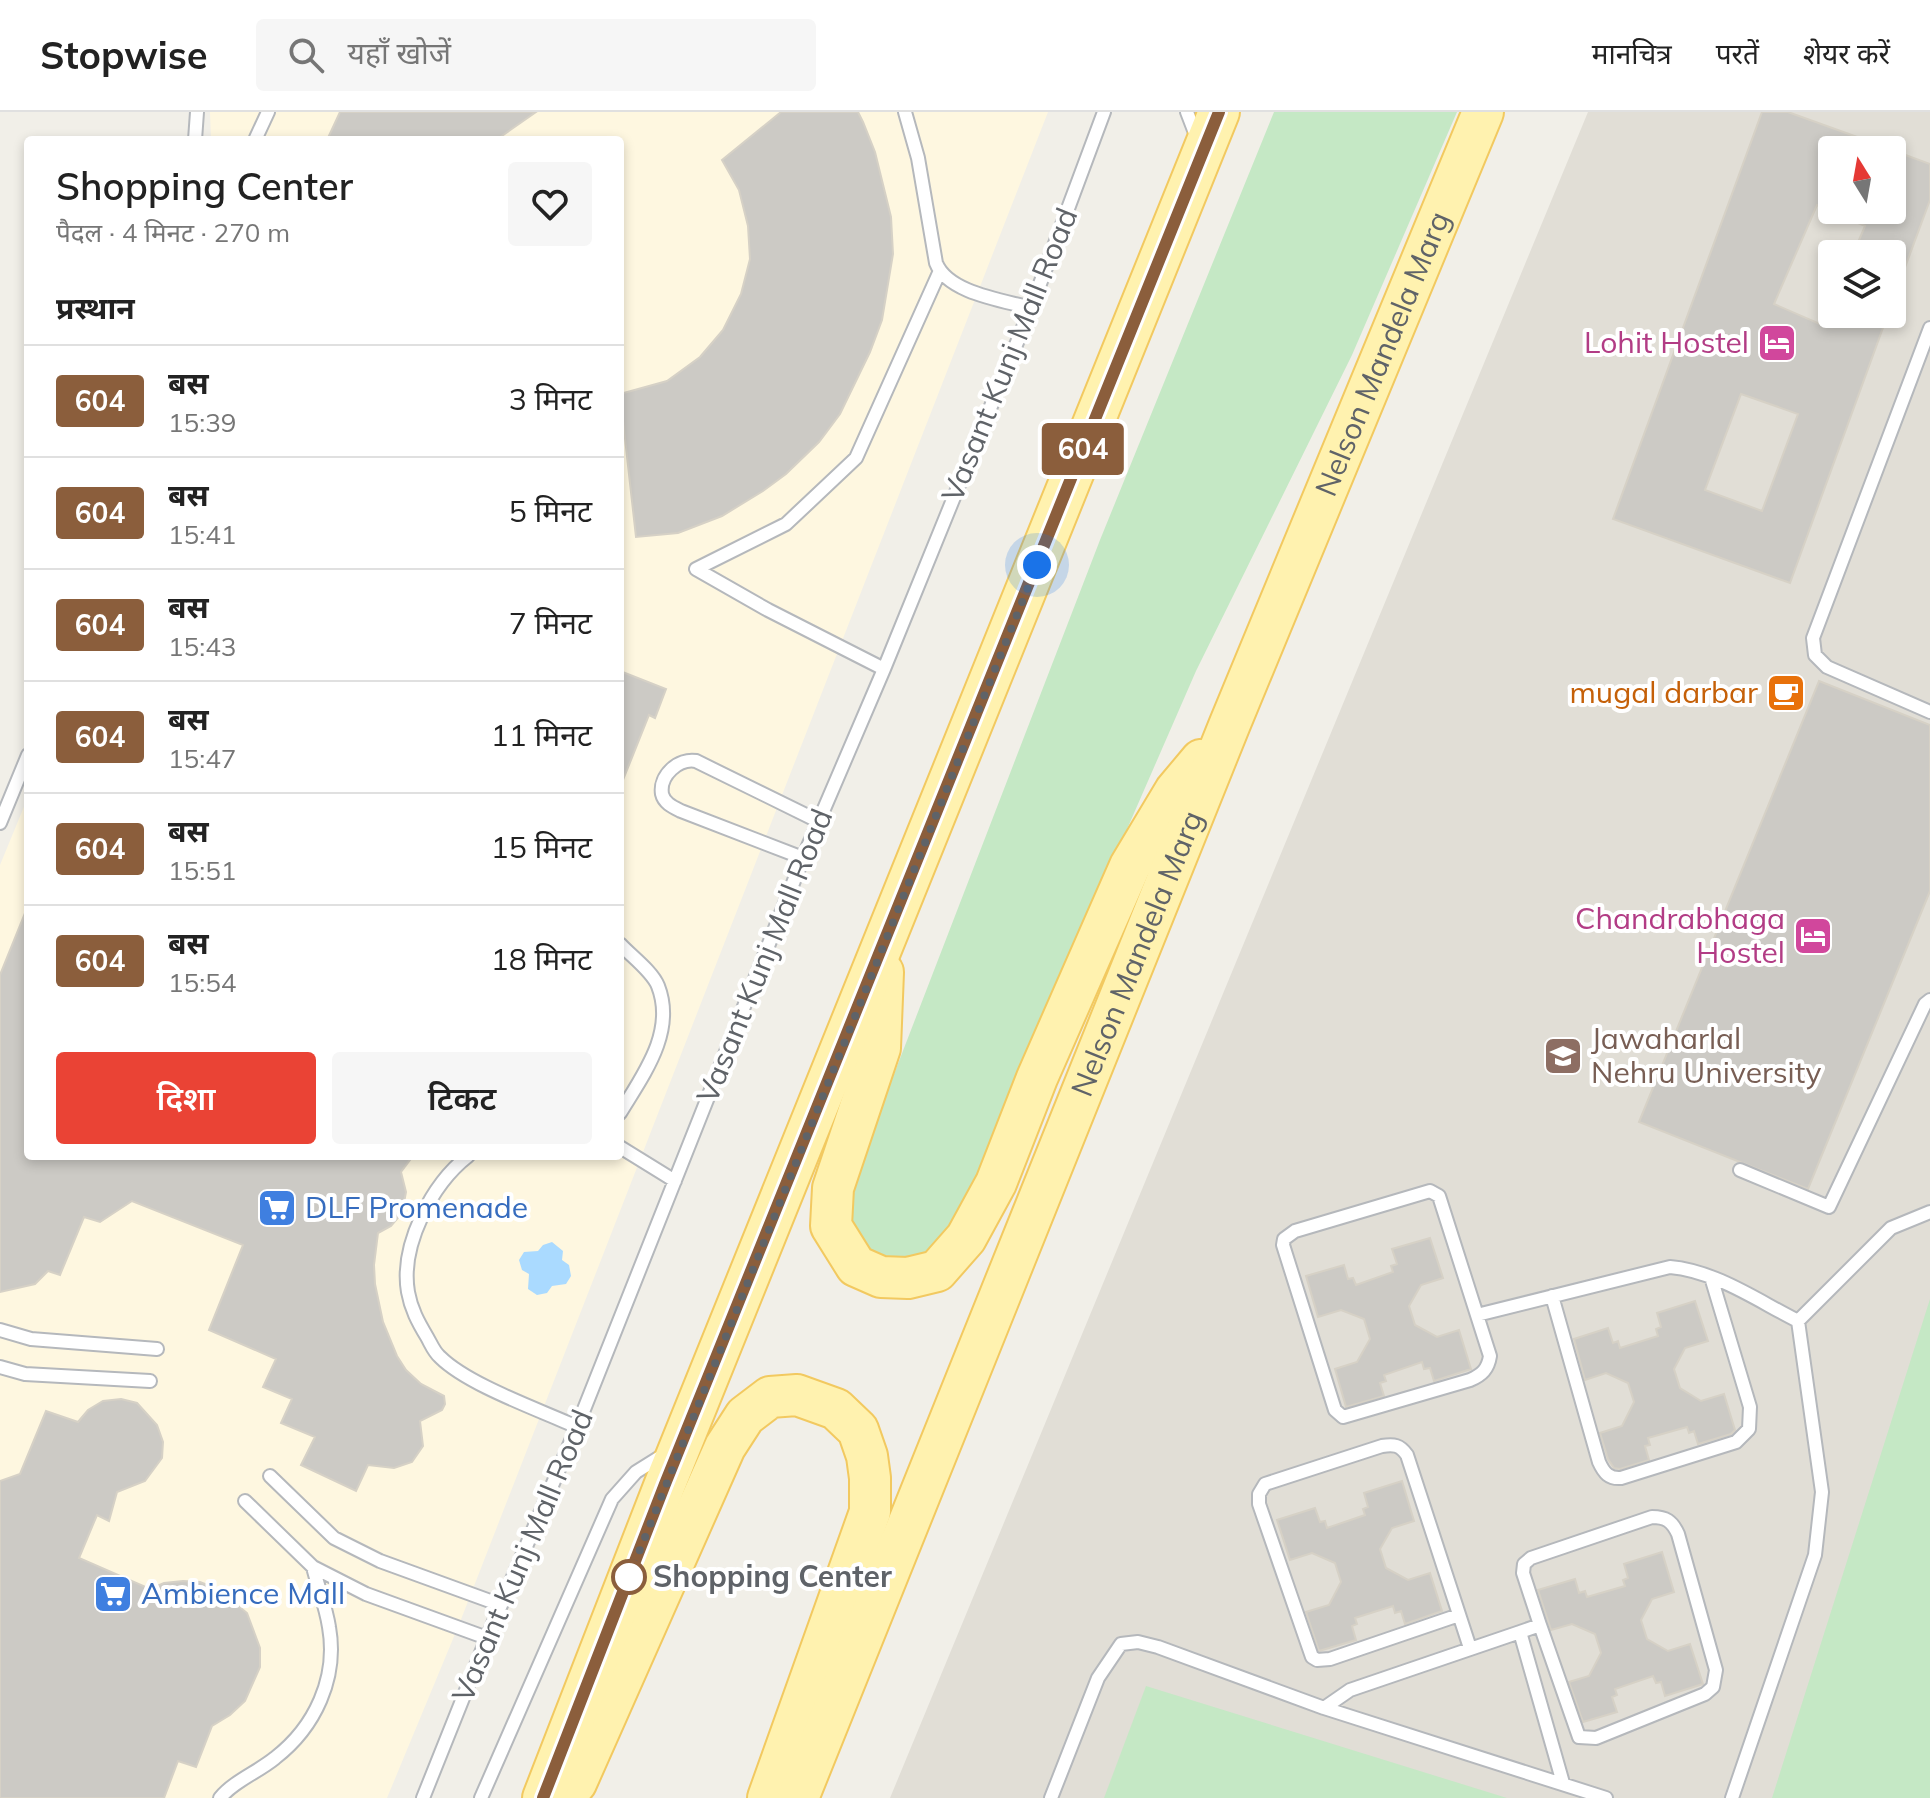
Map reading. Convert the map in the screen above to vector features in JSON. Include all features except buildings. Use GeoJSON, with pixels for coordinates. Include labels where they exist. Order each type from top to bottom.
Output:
{"type":"FeatureCollection","features":[{"type":"Feature","properties":{"kind":"main road"},"geometry":{"type":"LineString","coordinates":[[543,1798],[682,1444],[1219,112]]}},
{"type":"Feature","properties":{"kind":"main road","name":"Nelson Mandela Marg"},"geometry":{"type":"LineString","coordinates":[[798,1798],[1229,726],[1483,112]]}},
{"type":"Feature","properties":{"kind":"main road"},"geometry":{"type":"LineString","coordinates":[[885,941],[880,1048],[833,1188],[831,1226],[856,1266],[881,1277],[908,1278],[937,1271],[966,1238],[996,1183],[1037,1078],[1130,866],[1175,791],[1229,726]]}},
{"type":"Feature","properties":{"kind":"main road"},"geometry":{"type":"LineString","coordinates":[[570,1798],[725,1447],[745,1416],[770,1397],[797,1395],[836,1409],[858,1430],[867,1456],[870,1512],[768,1798]]}},
{"type":"Feature","properties":{"kind":"lane"},"geometry":{"type":"LineString","coordinates":[[195,136],[197,112]]}},
{"type":"Feature","properties":{"kind":"lane"},"geometry":{"type":"LineString","coordinates":[[257,136],[268,112]]}},
{"type":"Feature","properties":{"kind":"lane"},"geometry":{"type":"LineString","coordinates":[[905,112],[918,158],[939,273],[957,287],[1031,308]]}},
{"type":"Feature","properties":{"kind":"lane","name":"Vasant Kunj Mall Road"},"geometry":{"type":"LineString","coordinates":[[423,1798],[577,1427],[818,821],[884,669],[1031,308],[1104,112]]}},
{"type":"Feature","properties":{"kind":"lane"},"geometry":{"type":"LineString","coordinates":[[1187,112],[1203,151]]}},
{"type":"Feature","properties":{"kind":"lane"},"geometry":{"type":"LineString","coordinates":[[884,669],[696,569],[786,524],[856,458],[939,273]]}},
{"type":"Feature","properties":{"kind":"lane"},"geometry":{"type":"LineString","coordinates":[[1930,328],[1813,638],[1815,655],[1827,667],[1930,712]]}},
{"type":"Feature","properties":{"kind":"lane"},"geometry":{"type":"LineString","coordinates":[[803,858],[669,805],[662,795],[663,785],[676,764],[688,759],[818,821]]}},
{"type":"Feature","properties":{"kind":"lane"},"geometry":{"type":"LineString","coordinates":[[0,823],[24,765]]}},
{"type":"Feature","properties":{"kind":"lane"},"geometry":{"type":"LineString","coordinates":[[624,948],[657,983],[665,1017],[652,1059],[624,1106]]}},
{"type":"Feature","properties":{"kind":"lane"},"geometry":{"type":"LineString","coordinates":[[1740,1170],[1829,1207],[1925,1004],[1930,1000]]}},
{"type":"Feature","properties":{"kind":"lane"},"geometry":{"type":"LineString","coordinates":[[624,1149],[675,1181]]}},
{"type":"Feature","properties":{"kind":"lane"},"geometry":{"type":"LineString","coordinates":[[463,1160],[452,1168],[424,1212],[410,1250],[407,1288],[413,1314],[438,1356],[460,1373],[577,1427]]}},
{"type":"Feature","properties":{"kind":"lane"},"geometry":{"type":"LineString","coordinates":[[1430,1191],[1439,1196],[1477,1315],[1490,1356],[1485,1371],[1478,1377],[1343,1417],[1335,1410],[1283,1245],[1284,1239],[1295,1231],[1430,1191]]}},
{"type":"Feature","properties":{"kind":"lane"},"geometry":{"type":"LineString","coordinates":[[1798,1321],[1891,1228],[1930,1212]]}},
{"type":"Feature","properties":{"kind":"lane"},"geometry":{"type":"LineString","coordinates":[[1477,1315],[1670,1267],[1685,1268],[1711,1277],[1798,1321]]}},
{"type":"Feature","properties":{"kind":"lane"},"geometry":{"type":"LineString","coordinates":[[1552,1296],[1599,1462],[1613,1479],[1736,1442],[1749,1429],[1750,1407],[1711,1277]]}},
{"type":"Feature","properties":{"kind":"lane"},"geometry":{"type":"LineString","coordinates":[[1732,1798],[1815,1555],[1822,1513],[1822,1492],[1798,1321]]}},
{"type":"Feature","properties":{"kind":"lane"},"geometry":{"type":"LineString","coordinates":[[0,1330],[31,1339],[157,1349]]}},
{"type":"Feature","properties":{"kind":"lane"},"geometry":{"type":"LineString","coordinates":[[0,1367],[25,1374],[150,1381]]}},
{"type":"Feature","properties":{"kind":"lane"},"geometry":{"type":"LineString","coordinates":[[481,1798],[612,1499],[636,1472],[682,1444]]}},
{"type":"Feature","properties":{"kind":"lane"},"geometry":{"type":"LineString","coordinates":[[1459,1615],[1330,1659],[1317,1660],[1312,1657],[1259,1504],[1259,1494],[1265,1484],[1382,1446],[1392,1444],[1401,1447],[1407,1455],[1470,1648]]}},
{"type":"Feature","properties":{"kind":"lane"},"geometry":{"type":"LineString","coordinates":[[270,1476],[334,1538],[380,1561],[501,1605]]}},
{"type":"Feature","properties":{"kind":"lane"},"geometry":{"type":"LineString","coordinates":[[245,1501],[313,1567],[366,1594],[487,1638]]}},
{"type":"Feature","properties":{"kind":"lane"},"geometry":{"type":"LineString","coordinates":[[1652,1517],[1663,1517],[1673,1523],[1678,1534],[1716,1670],[1713,1687],[1705,1694],[1596,1738],[1579,1737],[1540,1625],[1523,1573],[1524,1564],[1531,1558],[1652,1517]]}},
{"type":"Feature","properties":{"kind":"lane"},"geometry":{"type":"LineString","coordinates":[[220,1798],[296,1739],[311,1721],[323,1695],[330,1666],[330,1628],[313,1567]]}},
{"type":"Feature","properties":{"kind":"lane"},"geometry":{"type":"LineString","coordinates":[[1324,1708],[1350,1690],[1540,1625]]}},
{"type":"Feature","properties":{"kind":"lane"},"geometry":{"type":"LineString","coordinates":[[1520,1632],[1563,1783]]}},
{"type":"Feature","properties":{"kind":"lane"},"geometry":{"type":"LineString","coordinates":[[1051,1798],[1098,1678],[1121,1644],[1138,1642],[1324,1708],[1606,1798]]}},
{"type":"Feature","properties":{"kind":"shaded area"},"geometry":{"type":"Polygon","coordinates":[[[210,112],[1048,112],[460,1622],[387,1798],[0,1798],[0,865],[24,807],[24,1160],[624,1160],[624,136],[211,136],[210,112]]]}},
{"type":"Feature","properties":{"kind":"shaded area","name":"Jawaharlal Nehru University"},"geometry":{"type":"Polygon","coordinates":[[[1588,112],[1930,112],[1930,1798],[890,1798],[1588,112]]]}},
{"type":"Feature","properties":{"kind":"green space"},"geometry":{"type":"Polygon","coordinates":[[[1274,112],[1457,112],[1352,355],[1196,671],[960,1212],[942,1238],[925,1253],[908,1260],[886,1259],[867,1248],[854,1230],[850,1211],[852,1183],[1100,540],[1274,112]]]}},
{"type":"Feature","properties":{"kind":"green space"},"geometry":{"type":"Polygon","coordinates":[[[1930,1299],[1930,1798],[1772,1798],[1930,1299]]]}},
{"type":"Feature","properties":{"kind":"green space"},"geometry":{"type":"Polygon","coordinates":[[[1146,1686],[1507,1798],[1104,1798],[1146,1686]]]}},
{"type":"Feature","properties":{"kind":"water"},"geometry":{"type":"Polygon","coordinates":[[[552,1242],[563,1251],[562,1260],[569,1265],[571,1276],[566,1284],[552,1286],[547,1293],[537,1295],[528,1289],[529,1274],[522,1270],[519,1260],[524,1252],[538,1251],[552,1242]]]}},
{"type":"Feature","properties":{"kind":"bus line","name":"604"},"geometry":{"type":"LineString","coordinates":[[543,1798],[665,1484],[1219,112]]}},
{"type":"Feature","properties":{"kind":"place","name":"Lohit Hostel"},"geometry":{"type":"Point","coordinates":[1777,343]}},
{"type":"Feature","properties":{"kind":"place","name":"mugal darbar"},"geometry":{"type":"Point","coordinates":[1786,693]}},
{"type":"Feature","properties":{"kind":"place","name":"Chandrabhaga Hostel"},"geometry":{"type":"Point","coordinates":[1813,936]}},
{"type":"Feature","properties":{"kind":"place","name":"Jawaharlal Nehru University"},"geometry":{"type":"Point","coordinates":[1563,1056]}},
{"type":"Feature","properties":{"kind":"place","name":"DLF Promenade"},"geometry":{"type":"Point","coordinates":[277,1208]}},
{"type":"Feature","properties":{"kind":"place","name":"Shopping Center"},"geometry":{"type":"Point","coordinates":[629,1577]}},
{"type":"Feature","properties":{"kind":"place","name":"Ambience Mall"},"geometry":{"type":"Point","coordinates":[113,1594]}},
{"type":"Feature","properties":{"kind":"route"},"geometry":{"type":"LineString","coordinates":[[629,1577],[1037,565]]}}]}
